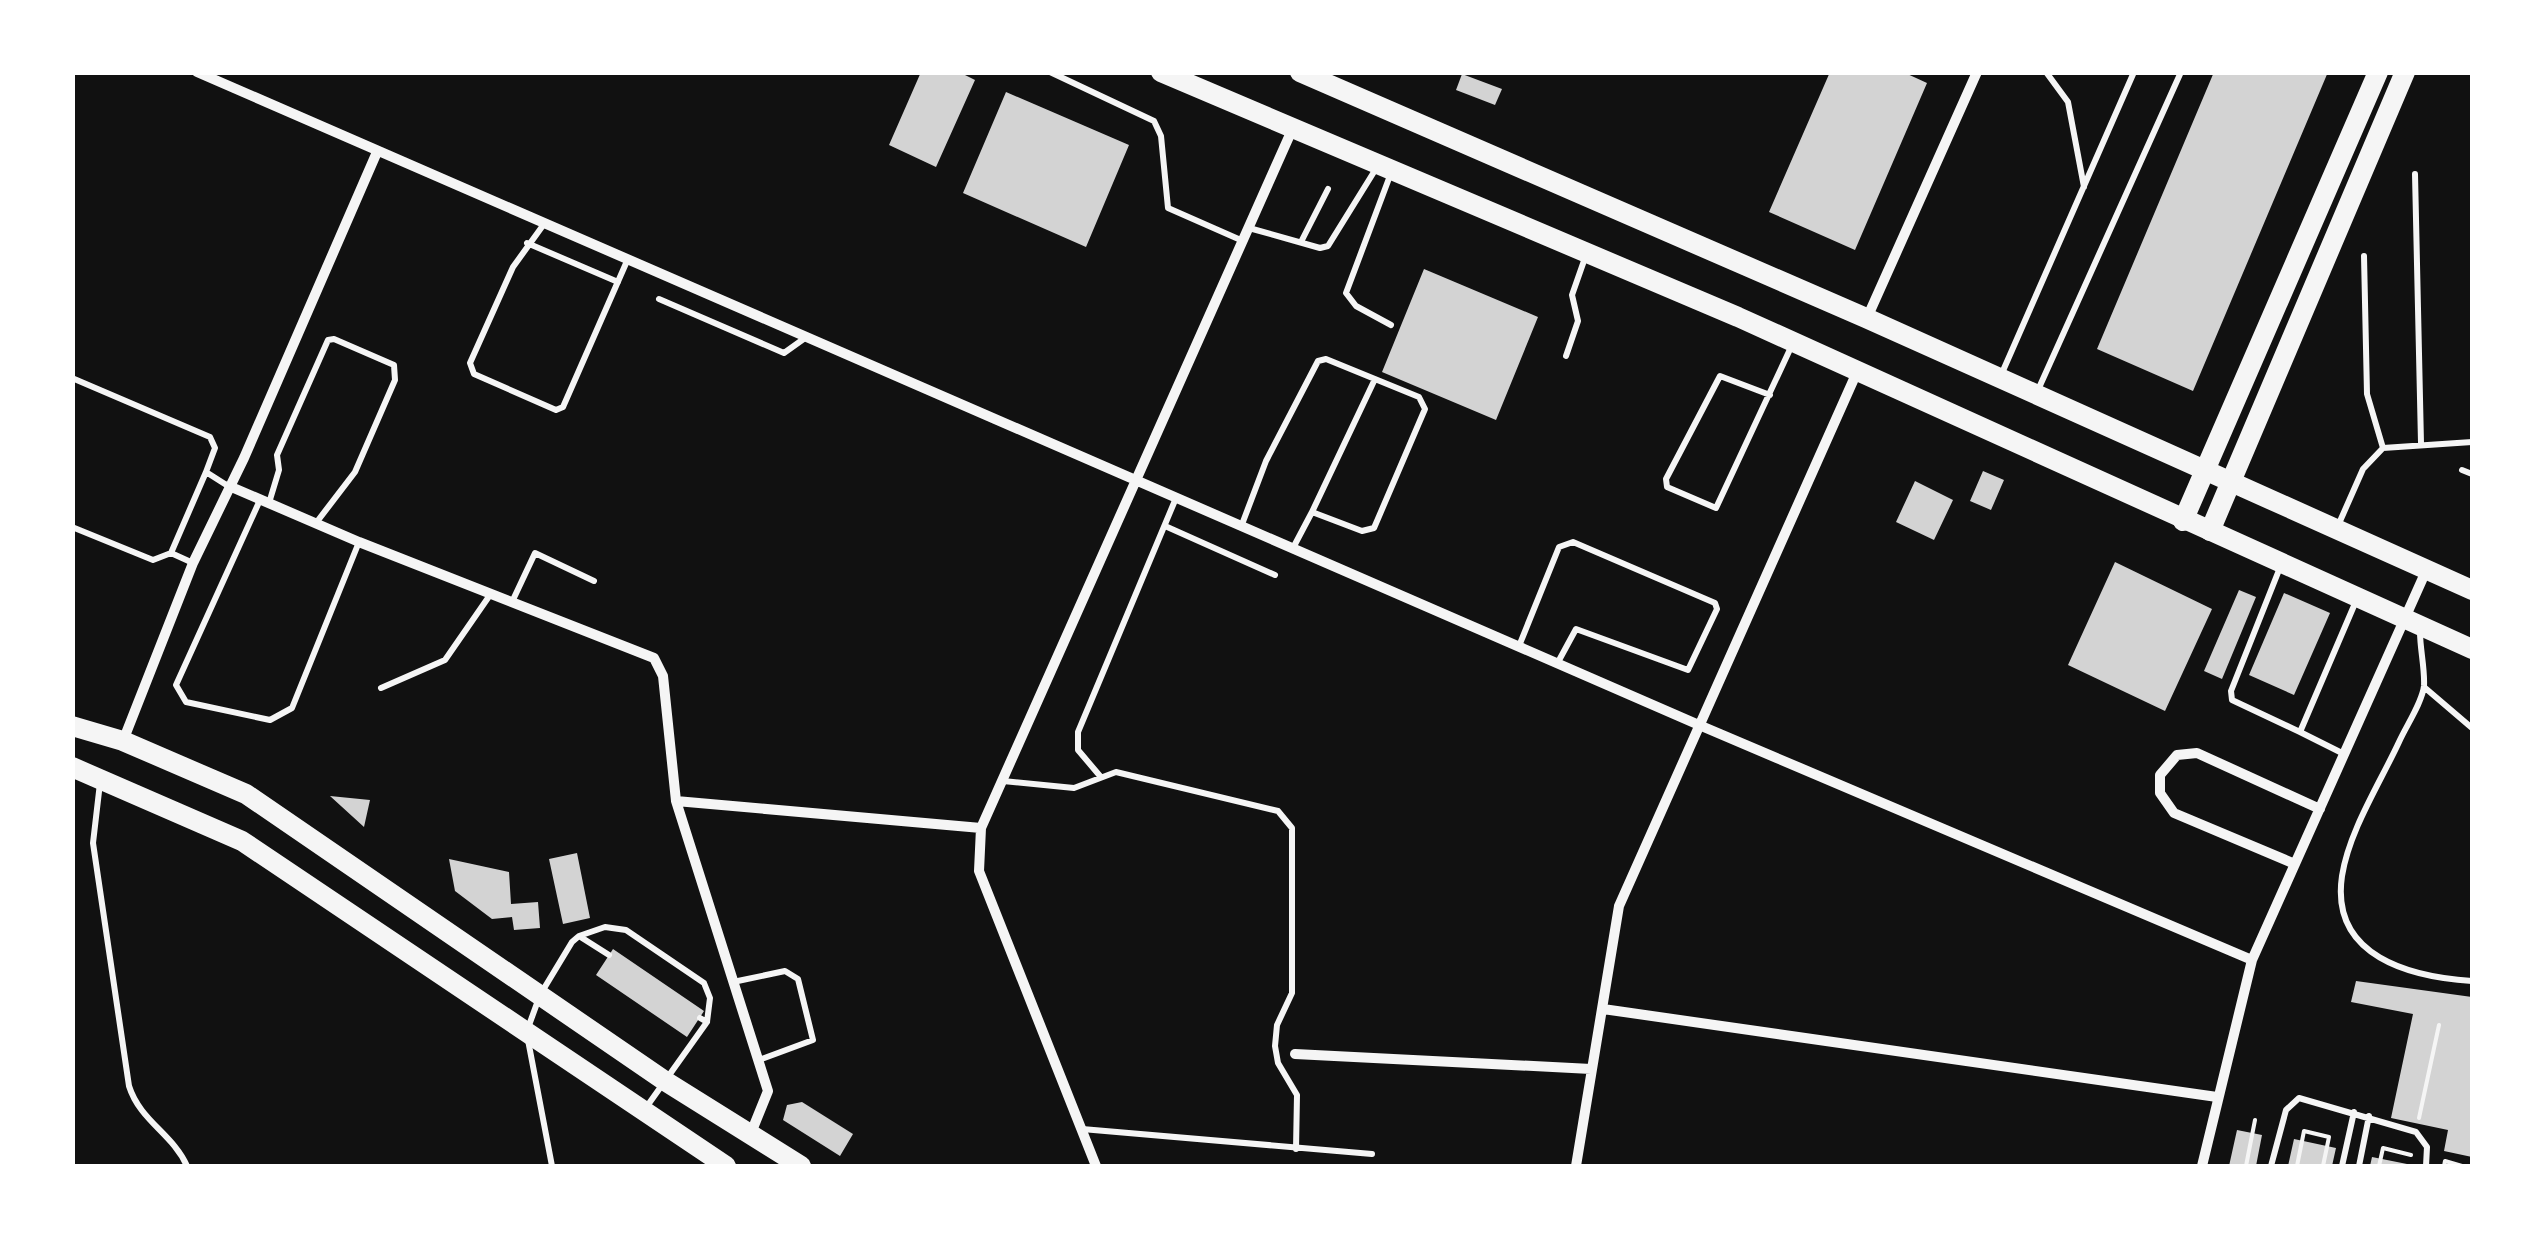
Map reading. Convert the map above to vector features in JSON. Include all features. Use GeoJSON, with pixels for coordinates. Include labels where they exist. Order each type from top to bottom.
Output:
{"type":"FeatureCollection","features":[{"type":"Feature","properties":{"kind":"main road"},"geometry":{"type":"LineString","coordinates":[[1161,72],[1793,342],[2472,650]]}},
{"type":"Feature","properties":{"kind":"main road"},"geometry":{"type":"LineString","coordinates":[[2183,520],[2378,72]]}},
{"type":"Feature","properties":{"kind":"main road"},"geometry":{"type":"LineString","coordinates":[[2210,531],[2405,72]]}},
{"type":"Feature","properties":{"kind":"main road"},"geometry":{"type":"LineString","coordinates":[[1311,75],[2472,590]]}},
{"type":"Feature","properties":{"kind":"main road"},"geometry":{"type":"LineString","coordinates":[[72,726],[123,740],[246,794],[665,1081],[802,1166]]}},
{"type":"Feature","properties":{"kind":"main road"},"geometry":{"type":"LineString","coordinates":[[72,767],[242,842],[726,1166]]}},
{"type":"Feature","properties":{"kind":"street"},"geometry":{"type":"LineString","coordinates":[[197,72],[1557,664],[2252,960]]}},
{"type":"Feature","properties":{"kind":"street"},"geometry":{"type":"LineString","coordinates":[[1866,318],[1977,72]]}},
{"type":"Feature","properties":{"kind":"street"},"geometry":{"type":"LineString","coordinates":[[1096,1166],[979,872],[981,828],[1292,130]]}},
{"type":"Feature","properties":{"kind":"street"},"geometry":{"type":"LineString","coordinates":[[123,740],[193,563],[377,152]]}},
{"type":"Feature","properties":{"kind":"street"},"geometry":{"type":"LineString","coordinates":[[1576,1166],[1620,906],[1856,372]]}},
{"type":"Feature","properties":{"kind":"street"},"geometry":{"type":"LineString","coordinates":[[229,486],[359,542],[654,658],[664,676],[676,801],[768,1091],[751,1134]]}},
{"type":"Feature","properties":{"kind":"street"},"geometry":{"type":"LineString","coordinates":[[2202,1166],[2252,960],[2345,754],[2412,623],[2426,571]]}},
{"type":"Feature","properties":{"kind":"street"},"geometry":{"type":"LineString","coordinates":[[2295,864],[2174,813],[2160,793],[2160,774],[2177,756],[2197,754],[2320,809]]}},
{"type":"Feature","properties":{"kind":"street"},"geometry":{"type":"LineString","coordinates":[[676,801],[981,828]]}},
{"type":"Feature","properties":{"kind":"street"},"geometry":{"type":"LineString","coordinates":[[1603,1009],[2217,1097]]}},
{"type":"Feature","properties":{"kind":"street"},"geometry":{"type":"LineString","coordinates":[[1296,1054],[1591,1069]]}},
{"type":"Feature","properties":{"kind":"lane"},"geometry":{"type":"LineString","coordinates":[[1050,72],[1154,121],[1161,136],[1168,208],[1243,241]]}},
{"type":"Feature","properties":{"kind":"lane"},"geometry":{"type":"LineString","coordinates":[[2046,72],[2068,102],[2084,187]]}},
{"type":"Feature","properties":{"kind":"lane"},"geometry":{"type":"LineString","coordinates":[[2000,378],[2134,72]]}},
{"type":"Feature","properties":{"kind":"lane"},"geometry":{"type":"LineString","coordinates":[[2036,394],[2182,72]]}},
{"type":"Feature","properties":{"kind":"lane"},"geometry":{"type":"LineString","coordinates":[[1249,228],[1320,248],[1335,240],[1385,169]]}},
{"type":"Feature","properties":{"kind":"lane"},"geometry":{"type":"LineString","coordinates":[[1385,169],[1346,293],[1356,306],[1391,324]]}},
{"type":"Feature","properties":{"kind":"lane"},"geometry":{"type":"LineString","coordinates":[[2415,174],[2422,442]]}},
{"type":"Feature","properties":{"kind":"lane"},"geometry":{"type":"LineString","coordinates":[[1301,242],[1328,189]]}},
{"type":"Feature","properties":{"kind":"lane"},"geometry":{"type":"LineString","coordinates":[[544,224],[527,244],[470,363],[474,374],[556,410],[563,407],[627,261]]}},
{"type":"Feature","properties":{"kind":"lane"},"geometry":{"type":"LineString","coordinates":[[527,244],[618,282]]}},
{"type":"Feature","properties":{"kind":"lane"},"geometry":{"type":"LineString","coordinates":[[1566,356],[1578,321],[1572,294],[1586,254]]}},
{"type":"Feature","properties":{"kind":"lane"},"geometry":{"type":"LineString","coordinates":[[2364,256],[2366,394],[2383,448]]}},
{"type":"Feature","properties":{"kind":"lane"},"geometry":{"type":"LineString","coordinates":[[659,299],[784,353],[805,338]]}},
{"type":"Feature","properties":{"kind":"lane"},"geometry":{"type":"LineString","coordinates":[[316,523],[355,472],[395,380],[394,365],[334,339],[328,340],[278,455],[279,470],[176,685],[186,702],[270,720],[292,708],[359,542]]}},
{"type":"Feature","properties":{"kind":"lane"},"geometry":{"type":"LineString","coordinates":[[1770,395],[1720,376],[1666,479],[1667,488],[1716,508],[1770,395],[1793,342]]}},
{"type":"Feature","properties":{"kind":"lane"},"geometry":{"type":"LineString","coordinates":[[1241,526],[1312,366],[1326,359],[1418,397],[1425,408],[1374,528],[1362,531],[1312,512]]}},
{"type":"Feature","properties":{"kind":"lane"},"geometry":{"type":"LineString","coordinates":[[72,378],[210,437],[215,448],[171,553],[153,560],[72,527]]}},
{"type":"Feature","properties":{"kind":"lane"},"geometry":{"type":"LineString","coordinates":[[1292,549],[1375,379]]}},
{"type":"Feature","properties":{"kind":"lane"},"geometry":{"type":"LineString","coordinates":[[2336,530],[2363,469],[2383,448],[2422,442],[2472,442]]}},
{"type":"Feature","properties":{"kind":"lane"},"geometry":{"type":"LineString","coordinates":[[2462,470],[2472,474]]}},
{"type":"Feature","properties":{"kind":"lane"},"geometry":{"type":"LineString","coordinates":[[206,472],[229,486]]}},
{"type":"Feature","properties":{"kind":"lane"},"geometry":{"type":"LineString","coordinates":[[1100,776],[1078,750],[1078,732],[1176,498]]}},
{"type":"Feature","properties":{"kind":"lane"},"geometry":{"type":"LineString","coordinates":[[1165,526],[1275,575]]}},
{"type":"Feature","properties":{"kind":"lane"},"geometry":{"type":"LineString","coordinates":[[1519,647],[1559,547],[1574,542],[1714,604],[1716,609],[1688,670],[1576,629],[1557,664]]}},
{"type":"Feature","properties":{"kind":"lane"},"geometry":{"type":"LineString","coordinates":[[171,553],[193,563]]}},
{"type":"Feature","properties":{"kind":"lane"},"geometry":{"type":"LineString","coordinates":[[512,602],[536,554],[594,582]]}},
{"type":"Feature","properties":{"kind":"lane"},"geometry":{"type":"LineString","coordinates":[[2282,564],[2230,696],[2345,754]]}},
{"type":"Feature","properties":{"kind":"lane"},"geometry":{"type":"LineString","coordinates":[[382,688],[445,660],[491,594]]}},
{"type":"Feature","properties":{"kind":"lane"},"geometry":{"type":"LineString","coordinates":[[2300,732],[2357,598]]}},
{"type":"Feature","properties":{"kind":"lane"},"geometry":{"type":"LineString","coordinates":[[2412,623],[2424,687],[2357,832],[2342,878],[2344,907],[2353,934],[2380,959],[2413,972],[2472,981]]}},
{"type":"Feature","properties":{"kind":"lane"},"geometry":{"type":"LineString","coordinates":[[2424,687],[2472,728]]}},
{"type":"Feature","properties":{"kind":"lane"},"geometry":{"type":"LineString","coordinates":[[1002,781],[1074,788],[1116,772],[1278,811],[1287,817],[1292,828],[1292,992],[1277,1025],[1275,1046],[1278,1063],[1297,1095],[1296,1149]]}},
{"type":"Feature","properties":{"kind":"lane"},"geometry":{"type":"LineString","coordinates":[[102,777],[93,843],[129,1086],[134,1103],[176,1146],[187,1166]]}},
{"type":"Feature","properties":{"kind":"lane"},"geometry":{"type":"LineString","coordinates":[[552,1166],[526,1030],[540,996],[579,936],[605,927],[626,930],[704,983],[710,998],[704,1020],[643,1112]]}},
{"type":"Feature","properties":{"kind":"lane"},"geometry":{"type":"LineString","coordinates":[[579,936],[609,955]]}},
{"type":"Feature","properties":{"kind":"lane"},"geometry":{"type":"LineString","coordinates":[[733,982],[785,972],[798,979],[813,1040],[758,1060]]}},
{"type":"Feature","properties":{"kind":"lane"},"geometry":{"type":"LineString","coordinates":[[2271,1166],[2279,1126],[2290,1102],[2299,1098],[2416,1132],[2427,1147],[2426,1166]]}},
{"type":"Feature","properties":{"kind":"lane"},"geometry":{"type":"LineString","coordinates":[[2342,1166],[2354,1112]]}},
{"type":"Feature","properties":{"kind":"lane"},"geometry":{"type":"LineString","coordinates":[[2359,1166],[2369,1116]]}},
{"type":"Feature","properties":{"kind":"lane"},"geometry":{"type":"LineString","coordinates":[[1081,1128],[1372,1154]]}},
{"type":"Feature","properties":{"kind":"path"},"geometry":{"type":"LineString","coordinates":[[2419,1118],[2439,1025]]}},
{"type":"Feature","properties":{"kind":"path"},"geometry":{"type":"LineString","coordinates":[[2246,1166],[2255,1120]]}},
{"type":"Feature","properties":{"kind":"path"},"geometry":{"type":"LineString","coordinates":[[2298,1166],[2304,1131],[2329,1136],[2323,1166]]}},
{"type":"Feature","properties":{"kind":"path"},"geometry":{"type":"LineString","coordinates":[[2379,1166],[2383,1148],[2412,1155]]}},
{"type":"Feature","properties":{"kind":"path"},"geometry":{"type":"LineString","coordinates":[[2444,1166],[2445,1161],[2462,1166]]}},
{"type":"Feature","properties":{"kind":"building"},"geometry":{"type":"Polygon","coordinates":[[[921,72],[959,72],[975,80],[936,167],[889,145],[921,72]]]}},
{"type":"Feature","properties":{"kind":"building"},"geometry":{"type":"Polygon","coordinates":[[[1830,72],[1903,72],[1927,83],[1855,250],[1769,212],[1830,72]]]}},
{"type":"Feature","properties":{"kind":"building"},"geometry":{"type":"Polygon","coordinates":[[[2214,72],[2328,72],[2193,391],[2097,349],[2214,72]]]}},
{"type":"Feature","properties":{"kind":"building"},"geometry":{"type":"Polygon","coordinates":[[[1462,74],[1502,89],[1495,105],[1456,90],[1462,74]]]}},
{"type":"Feature","properties":{"kind":"building"},"geometry":{"type":"Polygon","coordinates":[[[1006,92],[1129,145],[1086,247],[963,193],[1006,92]]]}},
{"type":"Feature","properties":{"kind":"building"},"geometry":{"type":"Polygon","coordinates":[[[1424,269],[1538,317],[1496,420],[1382,372],[1424,269]]]}},
{"type":"Feature","properties":{"kind":"building"},"geometry":{"type":"Polygon","coordinates":[[[1983,471],[2004,480],[1991,510],[1970,501],[1983,471]]]}},
{"type":"Feature","properties":{"kind":"building"},"geometry":{"type":"Polygon","coordinates":[[[1915,481],[1953,500],[1934,540],[1896,522],[1915,481]]]}},
{"type":"Feature","properties":{"kind":"building"},"geometry":{"type":"Polygon","coordinates":[[[2115,562],[2212,609],[2165,711],[2068,665],[2115,562]]]}},
{"type":"Feature","properties":{"kind":"building"},"geometry":{"type":"Polygon","coordinates":[[[2239,590],[2256,597],[2222,679],[2204,671],[2239,590]]]}},
{"type":"Feature","properties":{"kind":"building"},"geometry":{"type":"Polygon","coordinates":[[[2284,593],[2330,613],[2294,695],[2249,675],[2284,593]]]}},
{"type":"Feature","properties":{"kind":"building"},"geometry":{"type":"Polygon","coordinates":[[[330,796],[370,800],[364,827],[330,796]]]}},
{"type":"Feature","properties":{"kind":"building"},"geometry":{"type":"Polygon","coordinates":[[[577,853],[590,918],[563,924],[549,859],[577,853]]]}},
{"type":"Feature","properties":{"kind":"building"},"geometry":{"type":"Polygon","coordinates":[[[449,859],[509,872],[511,904],[538,902],[540,928],[514,930],[512,917],[492,919],[455,891],[449,859]]]}},
{"type":"Feature","properties":{"kind":"building"},"geometry":{"type":"Polygon","coordinates":[[[613,949],[704,1011],[687,1037],[596,975],[613,949]]]}},
{"type":"Feature","properties":{"kind":"building"},"geometry":{"type":"Polygon","coordinates":[[[2356,981],[2472,997],[2472,1157],[2444,1151],[2448,1130],[2391,1118],[2413,1014],[2351,1002],[2356,981]]]}},
{"type":"Feature","properties":{"kind":"building"},"geometry":{"type":"Polygon","coordinates":[[[802,1102],[853,1134],[840,1156],[783,1120],[787,1105],[802,1102]]]}},
{"type":"Feature","properties":{"kind":"building"},"geometry":{"type":"Polygon","coordinates":[[[2237,1130],[2262,1135],[2256,1166],[2229,1166],[2237,1130]]]}},
{"type":"Feature","properties":{"kind":"building"},"geometry":{"type":"Polygon","coordinates":[[[2294,1139],[2336,1148],[2332,1166],[2288,1166],[2294,1139]]]}},
{"type":"Feature","properties":{"kind":"building"},"geometry":{"type":"Polygon","coordinates":[[[2372,1157],[2412,1165],[2412,1166],[2370,1166],[2372,1157]]]}}]}
